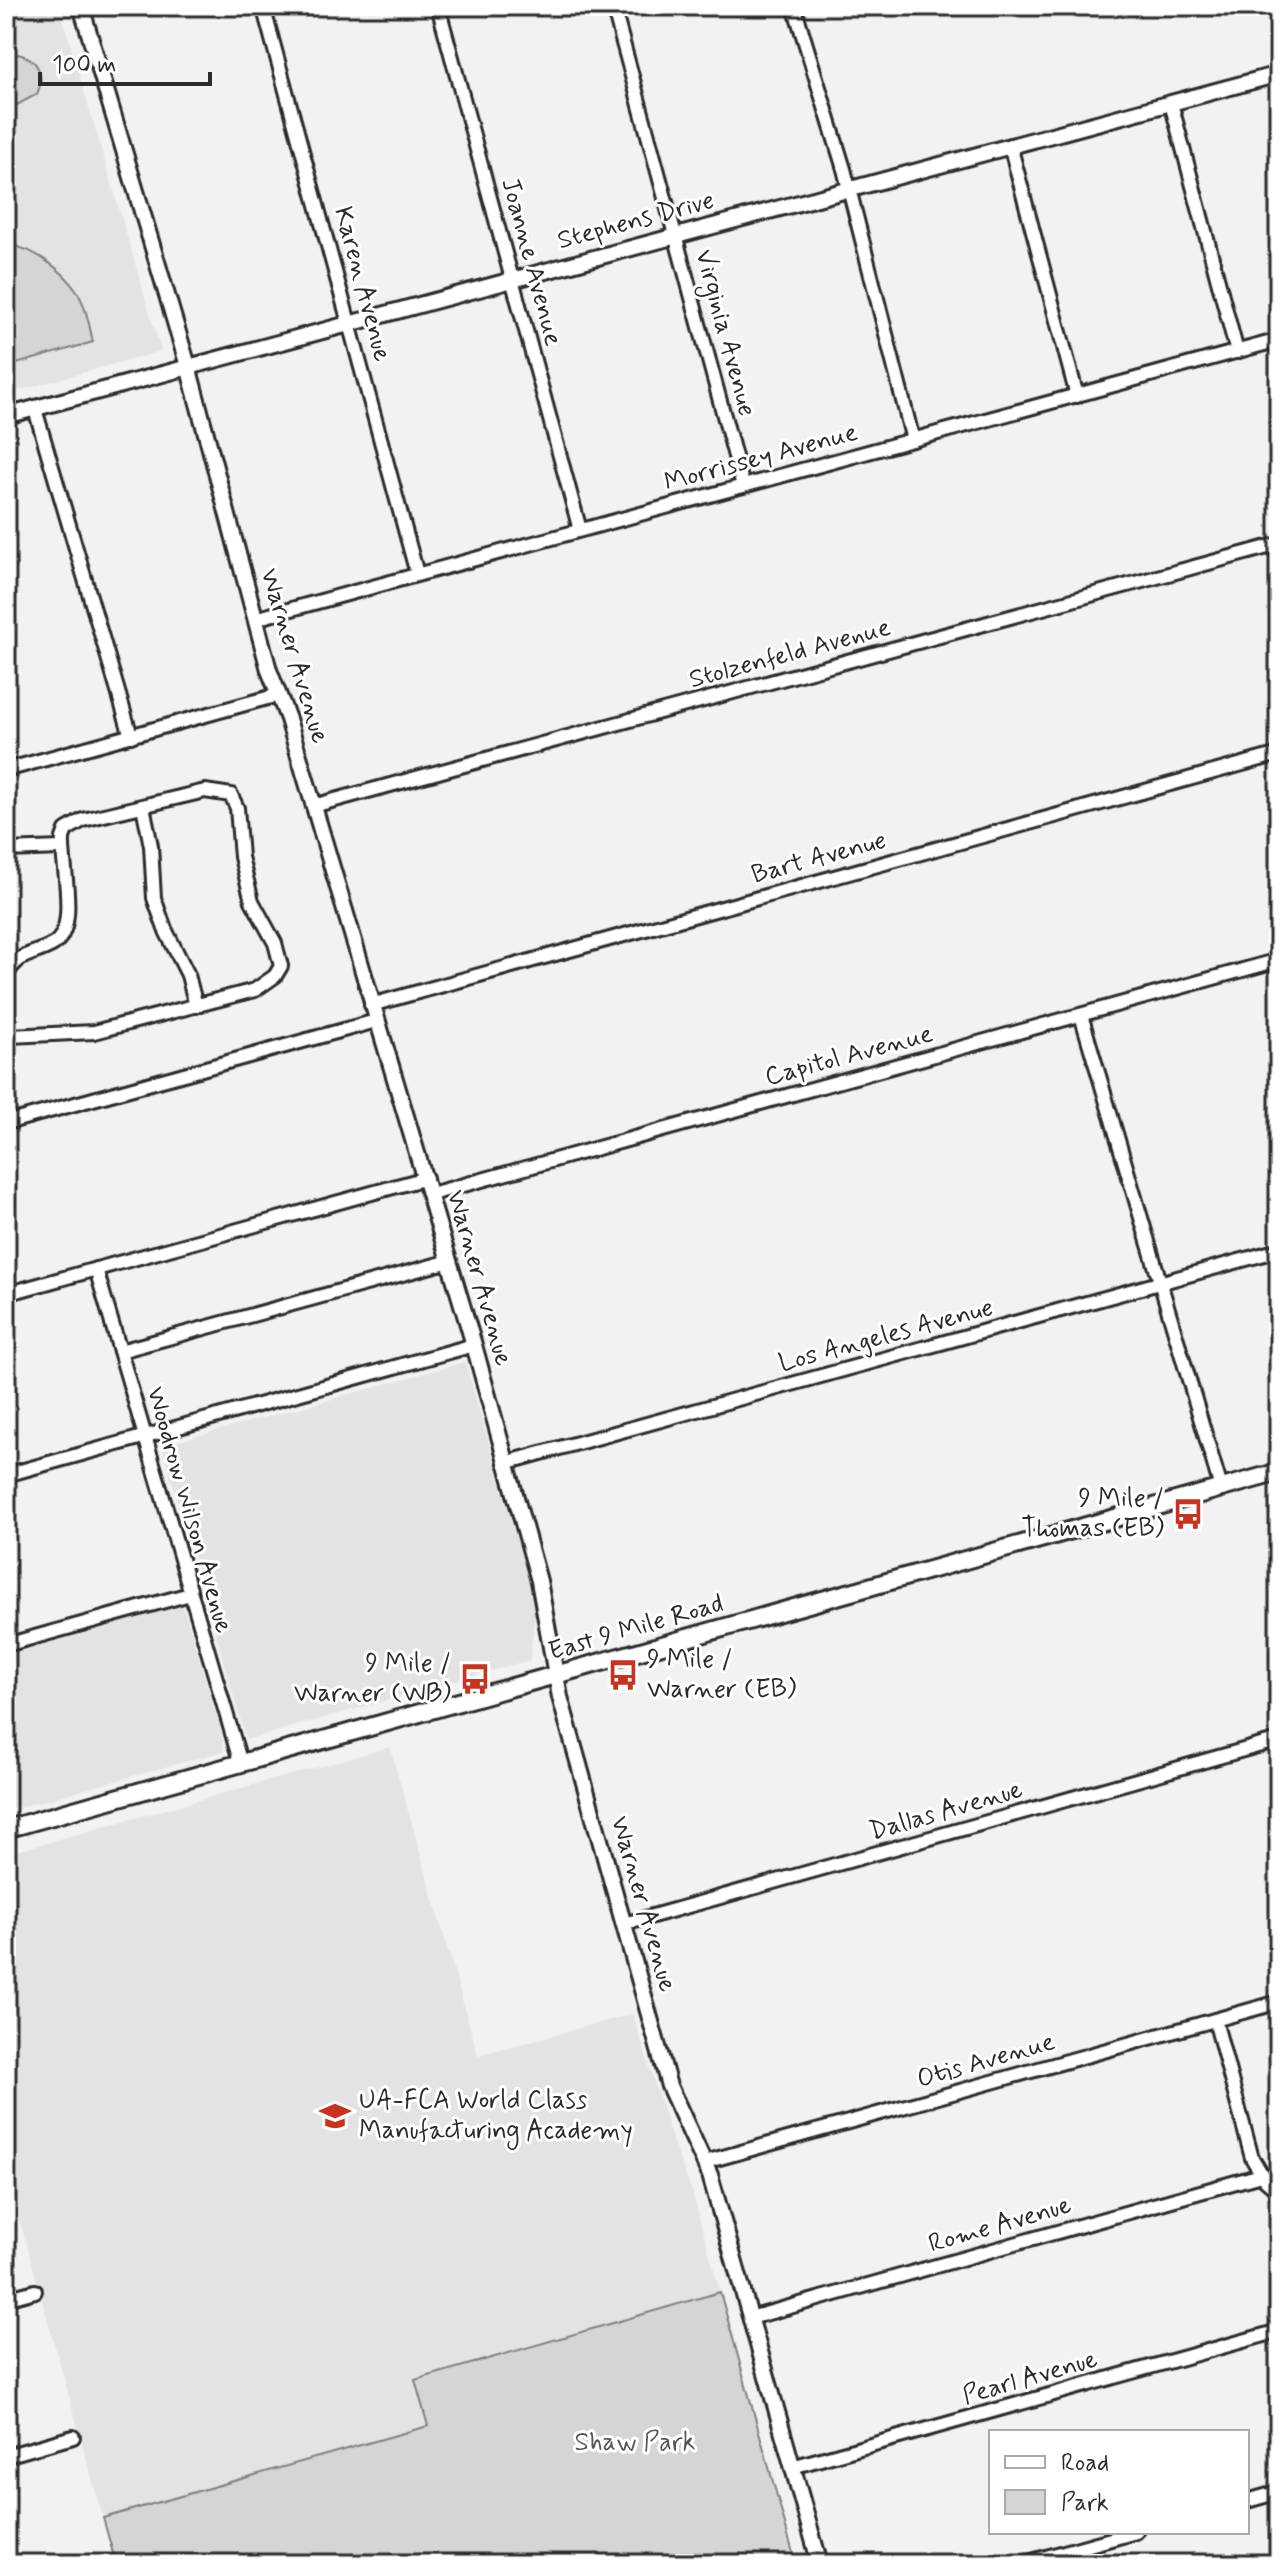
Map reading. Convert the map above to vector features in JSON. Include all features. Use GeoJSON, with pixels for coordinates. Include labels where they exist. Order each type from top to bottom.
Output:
{"type":"FeatureCollection","features":[{"type":"Feature","properties":{"kind":"main road","name":"East 9 Mile Road"},"geometry":{"type":"LineString","coordinates":[[6,1829],[1279,1472]]}},
{"type":"Feature","properties":{"kind":"street","name":"Warner Avenue"},"geometry":{"type":"LineString","coordinates":[[81,6],[188,366],[255,619],[288,719],[474,1345],[542,1595],[560,1697],[669,2086],[705,2162],[820,2564]]}},
{"type":"Feature","properties":{"kind":"street","name":"Karen Avenue"},"geometry":{"type":"LineString","coordinates":[[263,6],[417,574]]}},
{"type":"Feature","properties":{"kind":"street","name":"Joanne Avenue"},"geometry":{"type":"LineString","coordinates":[[438,6],[580,530]]}},
{"type":"Feature","properties":{"kind":"street","name":"Virginia Avenue"},"geometry":{"type":"LineString","coordinates":[[613,6],[743,486]]}},
{"type":"Feature","properties":{"kind":"street"},"geometry":{"type":"LineString","coordinates":[[794,6],[849,189],[913,440]]}},
{"type":"Feature","properties":{"kind":"street","name":"Stephens Drive"},"geometry":{"type":"LineString","coordinates":[[6,416],[1279,74]]}},
{"type":"Feature","properties":{"kind":"street"},"geometry":{"type":"LineString","coordinates":[[1171,103],[1237,352]]}},
{"type":"Feature","properties":{"kind":"street"},"geometry":{"type":"LineString","coordinates":[[1010,145],[1077,396]]}},
{"type":"Feature","properties":{"kind":"street","name":"Morrissey Avenue"},"geometry":{"type":"LineString","coordinates":[[255,619],[1279,340]]}},
{"type":"Feature","properties":{"kind":"street"},"geometry":{"type":"LineString","coordinates":[[35,409],[131,736]]}},
{"type":"Feature","properties":{"kind":"street","name":"Stolzenfeld Avenue"},"geometry":{"type":"LineString","coordinates":[[313,806],[1279,544]]}},
{"type":"Feature","properties":{"kind":"street"},"geometry":{"type":"LineString","coordinates":[[6,770],[278,695]]}},
{"type":"Feature","properties":{"kind":"street","name":"Bart Avenue"},"geometry":{"type":"LineString","coordinates":[[371,1005],[1279,754]]}},
{"type":"Feature","properties":{"kind":"street"},"geometry":{"type":"LineString","coordinates":[[6,975],[20,958],[51,945],[63,932],[67,905],[62,848],[66,830],[73,824],[205,791],[231,795],[237,808],[241,857],[252,901],[275,943],[281,966],[275,976],[255,990],[94,1032],[8,1042],[6,1018]]}},
{"type":"Feature","properties":{"kind":"street"},"geometry":{"type":"LineString","coordinates":[[143,806],[151,846],[154,898],[188,975],[196,1006]]}},
{"type":"Feature","properties":{"kind":"street"},"geometry":{"type":"LineString","coordinates":[[6,850],[62,848]]}},
{"type":"Feature","properties":{"kind":"street","name":"Capitol Avenue"},"geometry":{"type":"LineString","coordinates":[[431,1194],[1279,960]]}},
{"type":"Feature","properties":{"kind":"street"},"geometry":{"type":"LineString","coordinates":[[1081,1015],[1221,1488]]}},
{"type":"Feature","properties":{"kind":"street"},"geometry":{"type":"LineString","coordinates":[[6,1123],[376,1021]]}},
{"type":"Feature","properties":{"kind":"street"},"geometry":{"type":"LineString","coordinates":[[6,1294],[426,1178]]}},
{"type":"Feature","properties":{"kind":"street","name":"Los Angeles Avenue"},"geometry":{"type":"LineString","coordinates":[[505,1463],[1279,1250]]}},
{"type":"Feature","properties":{"kind":"street"},"geometry":{"type":"LineString","coordinates":[[120,1351],[450,1261]]}},
{"type":"Feature","properties":{"kind":"street","name":"Woodrow Wilson Avenue"},"geometry":{"type":"LineString","coordinates":[[96,1269],[241,1764]]}},
{"type":"Feature","properties":{"kind":"street"},"geometry":{"type":"LineString","coordinates":[[6,1475],[474,1345]]}},
{"type":"Feature","properties":{"kind":"street"},"geometry":{"type":"LineString","coordinates":[[6,1645],[190,1594]]}},
{"type":"Feature","properties":{"kind":"street","name":"Dallas Avenue"},"geometry":{"type":"LineString","coordinates":[[624,1924],[1279,1740]]}},
{"type":"Feature","properties":{"kind":"street","name":"Otis Avenue"},"geometry":{"type":"LineString","coordinates":[[705,2162],[1279,2002]]}},
{"type":"Feature","properties":{"kind":"street"},"geometry":{"type":"LineString","coordinates":[[1215,2020],[1252,2158],[1261,2175],[1279,2192]]}},
{"type":"Feature","properties":{"kind":"street","name":"Rome Avenue"},"geometry":{"type":"LineString","coordinates":[[750,2318],[1261,2175]]}},
{"type":"Feature","properties":{"kind":"street"},"geometry":{"type":"LineString","coordinates":[[6,2299],[35,2291]]}},
{"type":"Feature","properties":{"kind":"street","name":"Pearl Avenue"},"geometry":{"type":"LineString","coordinates":[[792,2467],[1279,2331]]}},
{"type":"Feature","properties":{"kind":"street"},"geometry":{"type":"LineString","coordinates":[[6,2456],[73,2437]]}},
{"type":"Feature","properties":{"kind":"street"},"geometry":{"type":"LineString","coordinates":[[1249,2500],[1279,2492]]}},
{"type":"Feature","properties":{"kind":"street"},"geometry":{"type":"LineString","coordinates":[[1021,2564],[1129,2534]]}},
{"type":"Feature","properties":{"kind":"shaded area"},"geometry":{"type":"Polygon","coordinates":[[[6,6],[59,6],[161,351],[6,394],[6,6]]]}},
{"type":"Feature","properties":{"kind":"shaded area"},"geometry":{"type":"Polygon","coordinates":[[[465,1362],[536,1605],[530,1660],[246,1740],[162,1446],[465,1362]]]}},
{"type":"Feature","properties":{"kind":"shaded area"},"geometry":{"type":"Polygon","coordinates":[[[183,1605],[224,1751],[6,1811],[6,1656],[183,1605]]]}},
{"type":"Feature","properties":{"kind":"shaded area","name":"UA-FCA World Class Manufacturing Academy"},"geometry":{"type":"Polygon","coordinates":[[[390,1747],[478,2055],[633,2014],[676,2152],[692,2191],[720,2292],[415,2380],[428,2426],[103,2518],[6,2171],[6,1854],[390,1747]]]}},
{"type":"Feature","properties":{"kind":"green space"},"geometry":{"type":"Polygon","coordinates":[[[18,54],[31,59],[41,81],[37,94],[17,105],[6,94],[6,57],[18,54]]]}},
{"type":"Feature","properties":{"kind":"green space"},"geometry":{"type":"Polygon","coordinates":[[[6,244],[40,257],[71,283],[85,309],[93,342],[6,367],[6,244]]]}},
{"type":"Feature","properties":{"kind":"green space","name":"Shaw Park"},"geometry":{"type":"Polygon","coordinates":[[[720,2292],[796,2564],[116,2564],[103,2518],[428,2426],[415,2380],[720,2292]]]}},
{"type":"Feature","properties":{"kind":"place","name":"9 Mile / Thomas (EB)"},"geometry":{"type":"Point","coordinates":[1188,1514]}},
{"type":"Feature","properties":{"kind":"place","name":"9 Mile / Warner (EB)"},"geometry":{"type":"Point","coordinates":[623,1675]}},
{"type":"Feature","properties":{"kind":"place","name":"9 Mile / Warner (WB)"},"geometry":{"type":"Point","coordinates":[475,1679]}},
{"type":"Feature","properties":{"kind":"place","name":"UA-FCA World Class Manufacturing Academy"},"geometry":{"type":"Point","coordinates":[335,2116]}}]}
